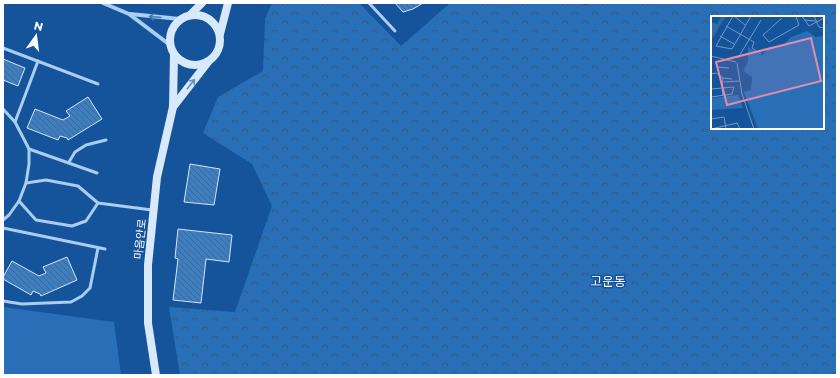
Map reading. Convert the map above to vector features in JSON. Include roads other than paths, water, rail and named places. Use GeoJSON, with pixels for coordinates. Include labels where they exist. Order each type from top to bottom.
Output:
{"type":"FeatureCollection","features":[{"type":"Feature","properties":{"kind":"street"},"geometry":{"type":"LineString","coordinates":[[104,3],[129,14],[170,45]]}},
{"type":"Feature","properties":{"kind":"street"},"geometry":{"type":"LineString","coordinates":[[190,15],[202,3]]}},
{"type":"Feature","properties":{"kind":"street"},"geometry":{"type":"LineString","coordinates":[[220,34],[212,21],[198,15],[190,15],[180,19],[175,24],[170,38],[170,45],[174,54],[187,64],[202,64],[209,60],[215,55],[218,49],[220,34],[228,3]]}},
{"type":"Feature","properties":{"kind":"street"},"geometry":{"type":"LineString","coordinates":[[129,14],[180,19]]}},
{"type":"Feature","properties":{"kind":"street"},"geometry":{"type":"LineString","coordinates":[[173,107],[174,54]]}},
{"type":"Feature","properties":{"kind":"street"},"geometry":{"type":"LineString","coordinates":[[173,107],[209,60]]}},
{"type":"Feature","properties":{"kind":"street","name":"마음안로"},"geometry":{"type":"LineString","coordinates":[[156,375],[148,323],[148,265],[157,177],[173,107]]}},
{"type":"Feature","properties":{"kind":"lane"},"geometry":{"type":"LineString","coordinates":[[369,3],[395,31]]}},
{"type":"Feature","properties":{"kind":"lane"},"geometry":{"type":"LineString","coordinates":[[3,48],[98,84]]}},
{"type":"Feature","properties":{"kind":"lane"},"geometry":{"type":"LineString","coordinates":[[15,122],[38,61]]}},
{"type":"Feature","properties":{"kind":"lane"},"geometry":{"type":"LineString","coordinates":[[3,109],[15,122],[29,149],[26,183],[19,201],[9,216],[3,220]]}},
{"type":"Feature","properties":{"kind":"lane"},"geometry":{"type":"LineString","coordinates":[[69,162],[75,152],[86,145],[106,140]]}},
{"type":"Feature","properties":{"kind":"lane"},"geometry":{"type":"LineString","coordinates":[[29,149],[97,172]]}},
{"type":"Feature","properties":{"kind":"lane"},"geometry":{"type":"LineString","coordinates":[[26,183],[46,180],[78,186],[98,204],[154,210]]}},
{"type":"Feature","properties":{"kind":"lane"},"geometry":{"type":"LineString","coordinates":[[19,201],[36,220],[72,226],[86,221],[98,204]]}},
{"type":"Feature","properties":{"kind":"lane"},"geometry":{"type":"LineString","coordinates":[[3,228],[105,249]]}},
{"type":"Feature","properties":{"kind":"lane"},"geometry":{"type":"LineString","coordinates":[[3,301],[22,304],[71,302],[82,296],[90,288],[98,248]]}},
{"type":"Feature","properties":{"kind":"district","name":"고운동"},"geometry":{"type":"Point","coordinates":[608,281]}}]}
